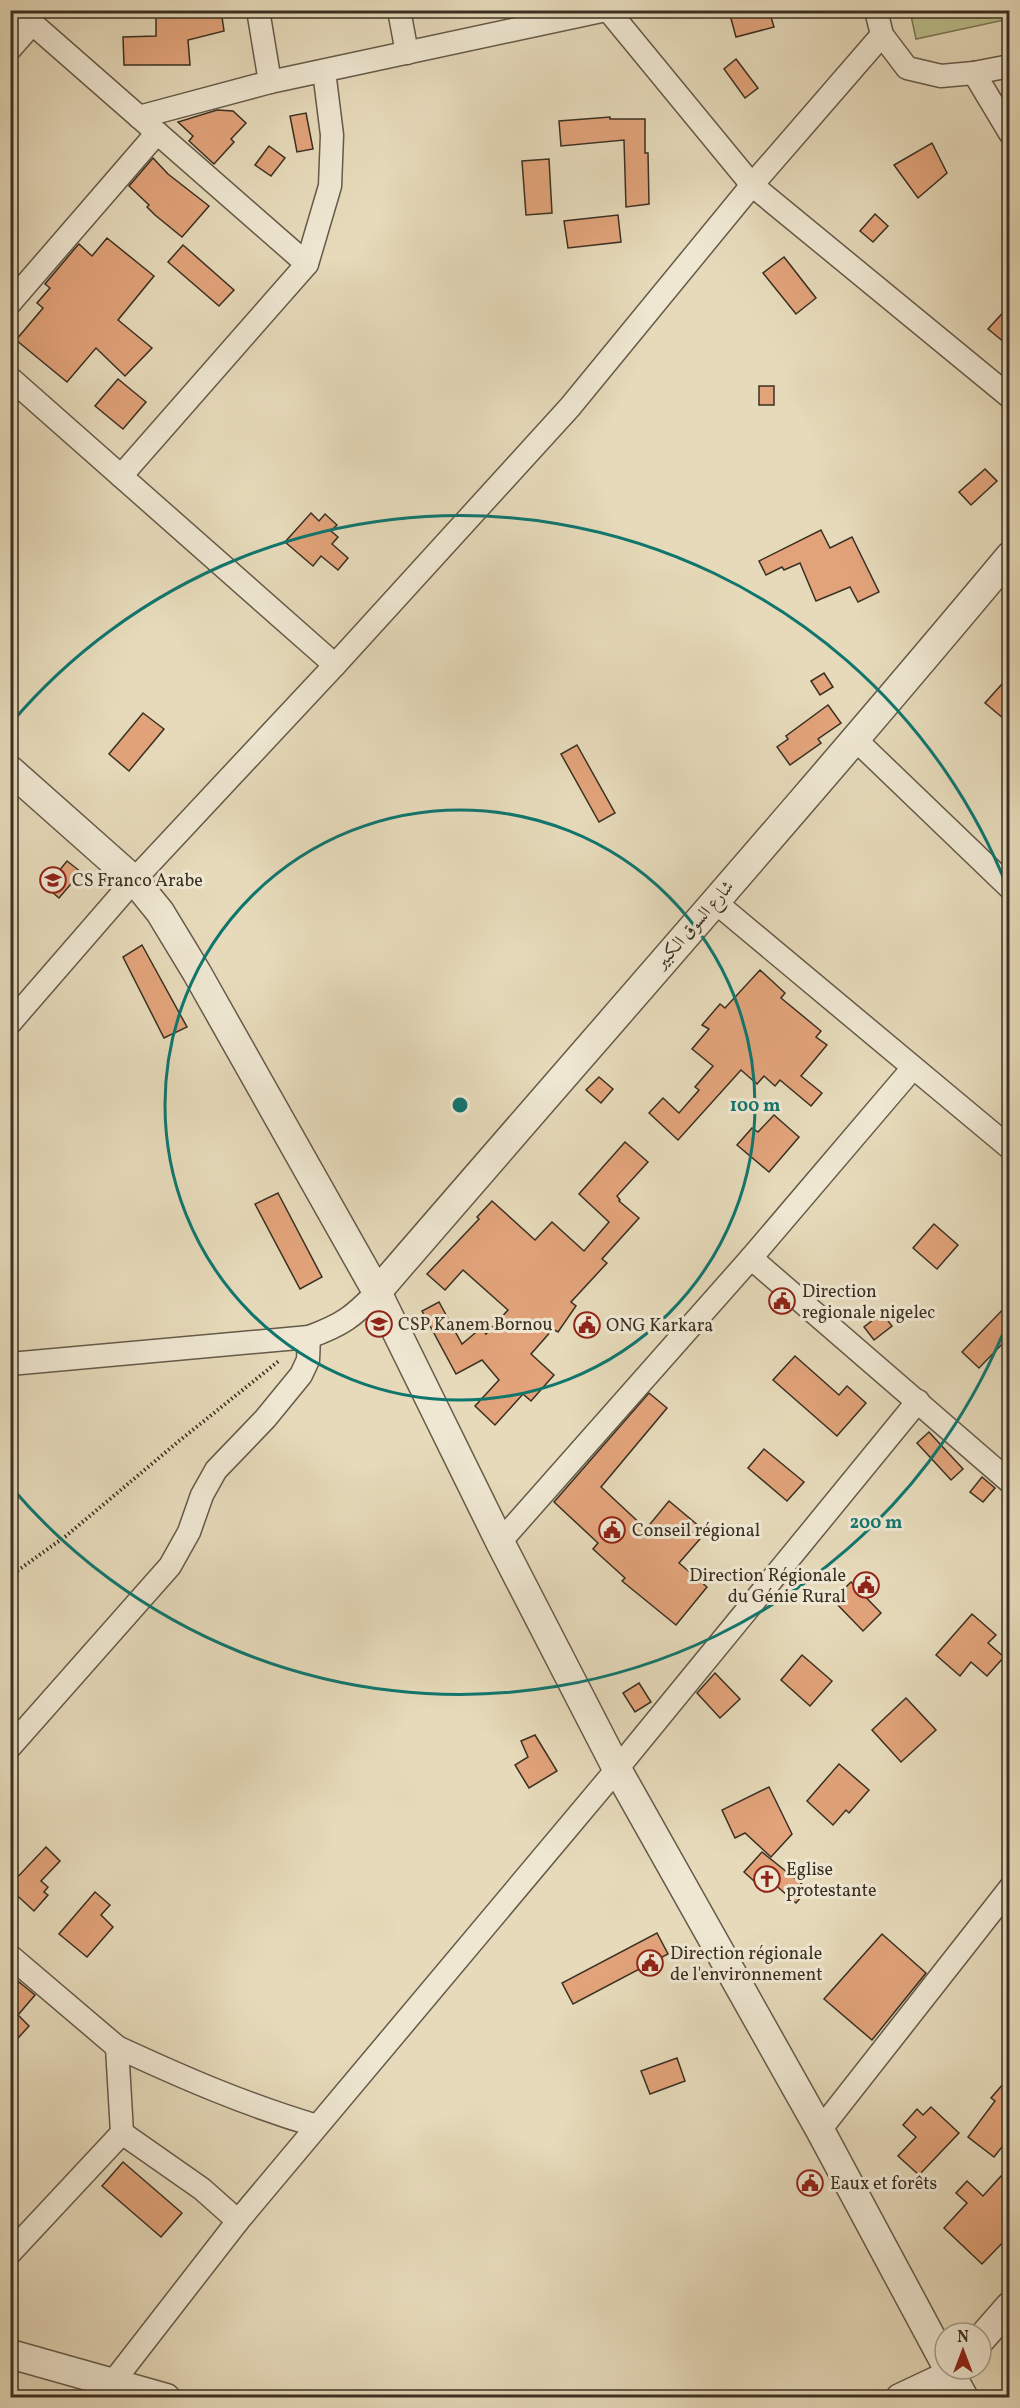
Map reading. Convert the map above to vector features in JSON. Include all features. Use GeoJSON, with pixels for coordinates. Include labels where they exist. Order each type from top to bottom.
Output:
{"type":"FeatureCollection","features":[{"type":"Feature","properties":{"kind":"street"},"geometry":{"type":"LineString","coordinates":[[258,10],[270,82]]}},
{"type":"Feature","properties":{"kind":"street"},"geometry":{"type":"LineString","coordinates":[[399,10],[407,53]]}},
{"type":"Feature","properties":{"kind":"street"},"geometry":{"type":"LineString","coordinates":[[139,117],[270,82],[407,53],[542,17],[607,10],[752,185],[1010,397]]}},
{"type":"Feature","properties":{"kind":"street"},"geometry":{"type":"LineString","coordinates":[[876,10],[882,35],[907,68],[941,76],[1010,66]]}},
{"type":"Feature","properties":{"kind":"street"},"geometry":{"type":"LineString","coordinates":[[10,49],[25,17],[307,264]]}},
{"type":"Feature","properties":{"kind":"street"},"geometry":{"type":"LineString","coordinates":[[10,1023],[135,880],[570,407],[752,185],[882,35]]}},
{"type":"Feature","properties":{"kind":"street"},"geometry":{"type":"LineString","coordinates":[[121,476],[307,264],[330,186],[332,135],[324,71]]}},
{"type":"Feature","properties":{"kind":"street"},"geometry":{"type":"LineString","coordinates":[[974,73],[1010,133]]}},
{"type":"Feature","properties":{"kind":"street"},"geometry":{"type":"LineString","coordinates":[[10,303],[156,133]]}},
{"type":"Feature","properties":{"kind":"street"},"geometry":{"type":"LineString","coordinates":[[10,378],[335,665]]}},
{"type":"Feature","properties":{"kind":"street","name":"شارع السوق الكبير"},"geometry":{"type":"LineString","coordinates":[[377,1292],[856,740],[1010,556]]}},
{"type":"Feature","properties":{"kind":"street"},"geometry":{"type":"LineString","coordinates":[[856,740],[1010,888]]}},
{"type":"Feature","properties":{"kind":"street"},"geometry":{"type":"LineString","coordinates":[[10,770],[135,880],[160,912],[197,973],[377,1292],[500,1542],[617,1769],[820,2130],[933,2337]]}},
{"type":"Feature","properties":{"kind":"street"},"geometry":{"type":"LineString","coordinates":[[714,901],[912,1069],[1010,1148]]}},
{"type":"Feature","properties":{"kind":"street"},"geometry":{"type":"LineString","coordinates":[[500,1542],[751,1258],[912,1069]]}},
{"type":"Feature","properties":{"kind":"street"},"geometry":{"type":"LineString","coordinates":[[751,1258],[1010,1482]]}},
{"type":"Feature","properties":{"kind":"street"},"geometry":{"type":"LineString","coordinates":[[10,1364],[309,1337],[336,1328],[355,1315],[377,1292]]}},
{"type":"Feature","properties":{"kind":"street"},"geometry":{"type":"LineString","coordinates":[[10,1748],[170,1566],[189,1532],[201,1495],[216,1470],[265,1419],[302,1375],[308,1360],[309,1337]]}},
{"type":"Feature","properties":{"kind":"street"},"geometry":{"type":"LineString","coordinates":[[113,2382],[238,2221],[617,1769],[918,1401]]}},
{"type":"Feature","properties":{"kind":"street"},"geometry":{"type":"LineString","coordinates":[[820,2130],[1010,1888]]}},
{"type":"Feature","properties":{"kind":"street"},"geometry":{"type":"LineString","coordinates":[[10,1956],[117,2047],[201,2086],[262,2109],[317,2126]]}},
{"type":"Feature","properties":{"kind":"street"},"geometry":{"type":"LineString","coordinates":[[10,2253],[122,2133],[117,2047]]}},
{"type":"Feature","properties":{"kind":"street"},"geometry":{"type":"LineString","coordinates":[[122,2133],[202,2189],[238,2221]]}},
{"type":"Feature","properties":{"kind":"street"},"geometry":{"type":"LineString","coordinates":[[993,2325],[1010,2306]]}},
{"type":"Feature","properties":{"kind":"street"},"geometry":{"type":"LineString","coordinates":[[10,2354],[166,2397]]}},
{"type":"Feature","properties":{"kind":"street"},"geometry":{"type":"LineString","coordinates":[[900,2397],[937,2381]]}},
{"type":"Feature","properties":{"kind":"path"},"geometry":{"type":"LineString","coordinates":[[10,1576],[66,1536],[179,1441],[281,1360]]}},
{"type":"Feature","properties":{"kind":"green space"},"geometry":{"type":"Polygon","coordinates":[[[910,11],[1009,11],[1009,19],[916,39],[910,11]]]}},
{"type":"Feature","properties":{"kind":"building"},"geometry":{"type":"Polygon","coordinates":[[[156,10],[221,10],[224,31],[188,40],[190,65],[124,65],[123,37],[156,36],[156,10]]]}},
{"type":"Feature","properties":{"kind":"building"},"geometry":{"type":"Polygon","coordinates":[[[746,10],[769,10],[774,27],[736,37],[730,15],[746,10]]]}},
{"type":"Feature","properties":{"kind":"building"},"geometry":{"type":"Polygon","coordinates":[[[736,59],[758,88],[745,98],[724,69],[736,59]]]}},
{"type":"Feature","properties":{"kind":"building"},"geometry":{"type":"Polygon","coordinates":[[[217,110],[233,111],[246,123],[231,139],[234,142],[214,164],[189,141],[193,136],[178,122],[217,110]]]}},
{"type":"Feature","properties":{"kind":"building"},"geometry":{"type":"Polygon","coordinates":[[[306,113],[313,149],[297,152],[290,116],[306,113]]]}},
{"type":"Feature","properties":{"kind":"building"},"geometry":{"type":"Polygon","coordinates":[[[610,117],[610,119],[645,119],[649,204],[626,207],[624,140],[561,146],[559,121],[610,117]]]}},
{"type":"Feature","properties":{"kind":"building"},"geometry":{"type":"Polygon","coordinates":[[[932,143],[947,173],[918,198],[894,165],[932,143]]]}},
{"type":"Feature","properties":{"kind":"building"},"geometry":{"type":"Polygon","coordinates":[[[269,146],[285,158],[271,176],[255,165],[269,146]]]}},
{"type":"Feature","properties":{"kind":"building"},"geometry":{"type":"Polygon","coordinates":[[[153,158],[168,174],[209,206],[182,237],[155,215],[147,207],[149,205],[129,186],[153,158]]]}},
{"type":"Feature","properties":{"kind":"building"},"geometry":{"type":"Polygon","coordinates":[[[549,159],[552,213],[526,215],[522,161],[549,159]]]}},
{"type":"Feature","properties":{"kind":"building"},"geometry":{"type":"Polygon","coordinates":[[[875,214],[888,226],[873,242],[860,231],[875,214]]]}},
{"type":"Feature","properties":{"kind":"building"},"geometry":{"type":"Polygon","coordinates":[[[618,215],[621,242],[568,248],[564,221],[618,215]]]}},
{"type":"Feature","properties":{"kind":"building"},"geometry":{"type":"Polygon","coordinates":[[[107,238],[154,276],[118,320],[152,348],[125,376],[96,348],[67,382],[16,340],[43,308],[37,303],[50,288],[45,284],[77,246],[79,244],[92,256],[107,238]]]}},
{"type":"Feature","properties":{"kind":"building"},"geometry":{"type":"Polygon","coordinates":[[[183,245],[234,290],[219,306],[168,262],[183,245]]]}},
{"type":"Feature","properties":{"kind":"building"},"geometry":{"type":"Polygon","coordinates":[[[784,257],[816,298],[796,314],[763,273],[784,257]]]}},
{"type":"Feature","properties":{"kind":"building"},"geometry":{"type":"Polygon","coordinates":[[[1010,305],[1010,347],[988,329],[1010,305]]]}},
{"type":"Feature","properties":{"kind":"building"},"geometry":{"type":"Polygon","coordinates":[[[118,379],[146,402],[123,429],[95,406],[118,379]]]}},
{"type":"Feature","properties":{"kind":"building"},"geometry":{"type":"Polygon","coordinates":[[[759,386],[774,386],[774,405],[759,405],[759,386]]]}},
{"type":"Feature","properties":{"kind":"building"},"geometry":{"type":"Polygon","coordinates":[[[985,469],[997,481],[971,505],[959,492],[985,469]]]}},
{"type":"Feature","properties":{"kind":"building"},"geometry":{"type":"Polygon","coordinates":[[[311,513],[319,521],[325,514],[337,525],[331,531],[338,537],[332,544],[348,558],[338,570],[321,556],[313,566],[285,542],[311,513]]]}},
{"type":"Feature","properties":{"kind":"building"},"geometry":{"type":"Polygon","coordinates":[[[821,530],[830,548],[852,537],[879,592],[858,602],[850,587],[816,601],[800,563],[784,570],[782,567],[766,575],[759,561],[821,530]]]}},
{"type":"Feature","properties":{"kind":"building"},"geometry":{"type":"Polygon","coordinates":[[[824,673],[833,687],[820,695],[811,681],[824,673]]]}},
{"type":"Feature","properties":{"kind":"building"},"geometry":{"type":"Polygon","coordinates":[[[1010,675],[1010,724],[985,703],[1010,675]]]}},
{"type":"Feature","properties":{"kind":"building"},"geometry":{"type":"Polygon","coordinates":[[[828,705],[841,723],[818,739],[821,743],[790,765],[777,747],[788,739],[786,736],[828,705]]]}},
{"type":"Feature","properties":{"kind":"building"},"geometry":{"type":"Polygon","coordinates":[[[143,713],[164,729],[129,771],[109,754],[143,713]]]}},
{"type":"Feature","properties":{"kind":"building"},"geometry":{"type":"Polygon","coordinates":[[[577,745],[615,813],[599,822],[561,754],[577,745]]]}},
{"type":"Feature","properties":{"kind":"building"},"geometry":{"type":"Polygon","coordinates":[[[67,861],[81,872],[59,898],[46,887],[67,861]]]}},
{"type":"Feature","properties":{"kind":"building"},"geometry":{"type":"Polygon","coordinates":[[[142,945],[187,1027],[164,1038],[123,957],[142,945]]]}},
{"type":"Feature","properties":{"kind":"building"},"geometry":{"type":"Polygon","coordinates":[[[760,970],[785,993],[781,998],[821,1031],[816,1037],[827,1045],[801,1076],[822,1093],[811,1106],[780,1080],[775,1086],[764,1076],[757,1084],[741,1070],[678,1140],[649,1113],[663,1098],[679,1113],[699,1090],[695,1087],[713,1066],[692,1049],[709,1029],[702,1025],[720,1004],[725,1008],[760,970]]]}},
{"type":"Feature","properties":{"kind":"building"},"geometry":{"type":"Polygon","coordinates":[[[599,1077],[613,1089],[601,1103],[586,1090],[599,1077]]]}},
{"type":"Feature","properties":{"kind":"building"},"geometry":{"type":"Polygon","coordinates":[[[774,1115],[799,1137],[769,1172],[737,1145],[752,1128],[758,1132],[774,1115]]]}},
{"type":"Feature","properties":{"kind":"building"},"geometry":{"type":"Polygon","coordinates":[[[625,1142],[648,1162],[617,1196],[619,1201],[639,1218],[602,1259],[607,1263],[571,1302],[576,1306],[558,1332],[553,1329],[531,1354],[554,1375],[531,1401],[523,1394],[495,1425],[475,1406],[499,1380],[482,1360],[456,1374],[422,1311],[439,1302],[462,1344],[481,1328],[486,1334],[508,1310],[463,1270],[445,1290],[427,1274],[479,1219],[477,1217],[492,1201],[535,1240],[552,1222],[584,1251],[609,1222],[579,1194],[625,1142]]]}},
{"type":"Feature","properties":{"kind":"building"},"geometry":{"type":"Polygon","coordinates":[[[278,1193],[322,1277],[300,1289],[255,1204],[278,1193]]]}},
{"type":"Feature","properties":{"kind":"building"},"geometry":{"type":"Polygon","coordinates":[[[934,1224],[958,1245],[937,1269],[913,1248],[934,1224]]]}},
{"type":"Feature","properties":{"kind":"building"},"geometry":{"type":"Polygon","coordinates":[[[1010,1302],[1010,1336],[979,1368],[962,1352],[1010,1302]]]}},
{"type":"Feature","properties":{"kind":"building"},"geometry":{"type":"Polygon","coordinates":[[[882,1313],[892,1326],[874,1340],[864,1327],[882,1313]]]}},
{"type":"Feature","properties":{"kind":"building"},"geometry":{"type":"Polygon","coordinates":[[[795,1356],[839,1395],[847,1386],[866,1403],[837,1436],[773,1380],[795,1356]]]}},
{"type":"Feature","properties":{"kind":"building"},"geometry":{"type":"Polygon","coordinates":[[[649,1393],[667,1408],[601,1487],[646,1529],[669,1501],[706,1532],[679,1563],[707,1587],[676,1625],[622,1581],[625,1578],[593,1549],[598,1543],[554,1502],[649,1393]]]}},
{"type":"Feature","properties":{"kind":"building"},"geometry":{"type":"Polygon","coordinates":[[[929,1432],[963,1469],[951,1480],[917,1443],[929,1432]]]}},
{"type":"Feature","properties":{"kind":"building"},"geometry":{"type":"Polygon","coordinates":[[[764,1449],[804,1482],[787,1501],[748,1468],[764,1449]]]}},
{"type":"Feature","properties":{"kind":"building"},"geometry":{"type":"Polygon","coordinates":[[[982,1477],[995,1488],[983,1502],[970,1492],[982,1477]]]}},
{"type":"Feature","properties":{"kind":"building"},"geometry":{"type":"Polygon","coordinates":[[[851,1582],[881,1613],[863,1631],[833,1600],[851,1582]]]}},
{"type":"Feature","properties":{"kind":"building"},"geometry":{"type":"Polygon","coordinates":[[[972,1614],[996,1635],[988,1643],[1004,1657],[987,1676],[971,1662],[960,1676],[936,1655],[972,1614]]]}},
{"type":"Feature","properties":{"kind":"building"},"geometry":{"type":"Polygon","coordinates":[[[802,1655],[832,1681],[810,1706],[781,1680],[802,1655]]]}},
{"type":"Feature","properties":{"kind":"building"},"geometry":{"type":"Polygon","coordinates":[[[715,1673],[740,1699],[720,1718],[697,1693],[715,1673]]]}},
{"type":"Feature","properties":{"kind":"building"},"geometry":{"type":"Polygon","coordinates":[[[639,1683],[651,1702],[635,1712],[623,1693],[639,1683]]]}},
{"type":"Feature","properties":{"kind":"building"},"geometry":{"type":"Polygon","coordinates":[[[906,1698],[936,1730],[901,1762],[872,1730],[906,1698]]]}},
{"type":"Feature","properties":{"kind":"building"},"geometry":{"type":"Polygon","coordinates":[[[535,1735],[557,1771],[529,1788],[515,1765],[528,1757],[521,1741],[535,1735]]]}},
{"type":"Feature","properties":{"kind":"building"},"geometry":{"type":"Polygon","coordinates":[[[839,1764],[869,1790],[849,1813],[846,1810],[833,1825],[807,1801],[839,1764]]]}},
{"type":"Feature","properties":{"kind":"building"},"geometry":{"type":"Polygon","coordinates":[[[769,1787],[792,1834],[771,1857],[745,1833],[735,1838],[722,1810],[769,1787]]]}},
{"type":"Feature","properties":{"kind":"building"},"geometry":{"type":"Polygon","coordinates":[[[46,1847],[60,1861],[41,1881],[48,1887],[44,1892],[48,1895],[34,1911],[10,1889],[10,1885],[46,1847]]]}},
{"type":"Feature","properties":{"kind":"building"},"geometry":{"type":"Polygon","coordinates":[[[762,1852],[808,1889],[796,1903],[772,1882],[764,1890],[744,1872],[762,1852]]]}},
{"type":"Feature","properties":{"kind":"building"},"geometry":{"type":"Polygon","coordinates":[[[95,1892],[110,1905],[101,1915],[113,1927],[87,1957],[59,1934],[95,1892]]]}},
{"type":"Feature","properties":{"kind":"building"},"geometry":{"type":"Polygon","coordinates":[[[657,1933],[668,1954],[573,2004],[562,1983],[657,1933]]]}},
{"type":"Feature","properties":{"kind":"building"},"geometry":{"type":"Polygon","coordinates":[[[882,1934],[926,1973],[872,2040],[824,1999],[882,1934]]]}},
{"type":"Feature","properties":{"kind":"building"},"geometry":{"type":"Polygon","coordinates":[[[19,1982],[35,1995],[18,2015],[29,2026],[10,2047],[10,1992],[19,1982]]]}},
{"type":"Feature","properties":{"kind":"building"},"geometry":{"type":"Polygon","coordinates":[[[677,2058],[685,2081],[650,2094],[641,2071],[677,2058]]]}},
{"type":"Feature","properties":{"kind":"building"},"geometry":{"type":"Polygon","coordinates":[[[1010,2076],[1010,2137],[994,2157],[968,2137],[995,2101],[991,2098],[1010,2076]]]}},
{"type":"Feature","properties":{"kind":"building"},"geometry":{"type":"Polygon","coordinates":[[[931,2107],[959,2133],[919,2175],[898,2156],[916,2137],[903,2125],[917,2109],[923,2115],[931,2107]]]}},
{"type":"Feature","properties":{"kind":"building"},"geometry":{"type":"Polygon","coordinates":[[[123,2162],[182,2213],[161,2237],[102,2186],[123,2162]]]}},
{"type":"Feature","properties":{"kind":"building"},"geometry":{"type":"Polygon","coordinates":[[[1001,2176],[1010,2184],[1010,2235],[982,2264],[944,2228],[967,2203],[956,2193],[967,2181],[983,2196],[1001,2176]]]}},
{"type":"Feature","properties":{"kind":"place","name":"CS Franco Arabe"},"geometry":{"type":"Point","coordinates":[53,880]}},
{"type":"Feature","properties":{"kind":"place","name":"Direction regionale nigelec"},"geometry":{"type":"Point","coordinates":[782,1301]}},
{"type":"Feature","properties":{"kind":"place","name":"CSP Kanem Bornou"},"geometry":{"type":"Point","coordinates":[379,1324]}},
{"type":"Feature","properties":{"kind":"place","name":"ONG Karkara"},"geometry":{"type":"Point","coordinates":[587,1325]}},
{"type":"Feature","properties":{"kind":"place","name":"Conseil régional"},"geometry":{"type":"Point","coordinates":[612,1530]}},
{"type":"Feature","properties":{"kind":"place","name":"Direction Régionale du Génie Rural"},"geometry":{"type":"Point","coordinates":[866,1585]}},
{"type":"Feature","properties":{"kind":"place","name":"Eglise protestante"},"geometry":{"type":"Point","coordinates":[767,1879]}},
{"type":"Feature","properties":{"kind":"place","name":"Direction régionale de l'environnement"},"geometry":{"type":"Point","coordinates":[650,1963]}},
{"type":"Feature","properties":{"kind":"place","name":"Eaux et forêts"},"geometry":{"type":"Point","coordinates":[810,2183]}}]}
